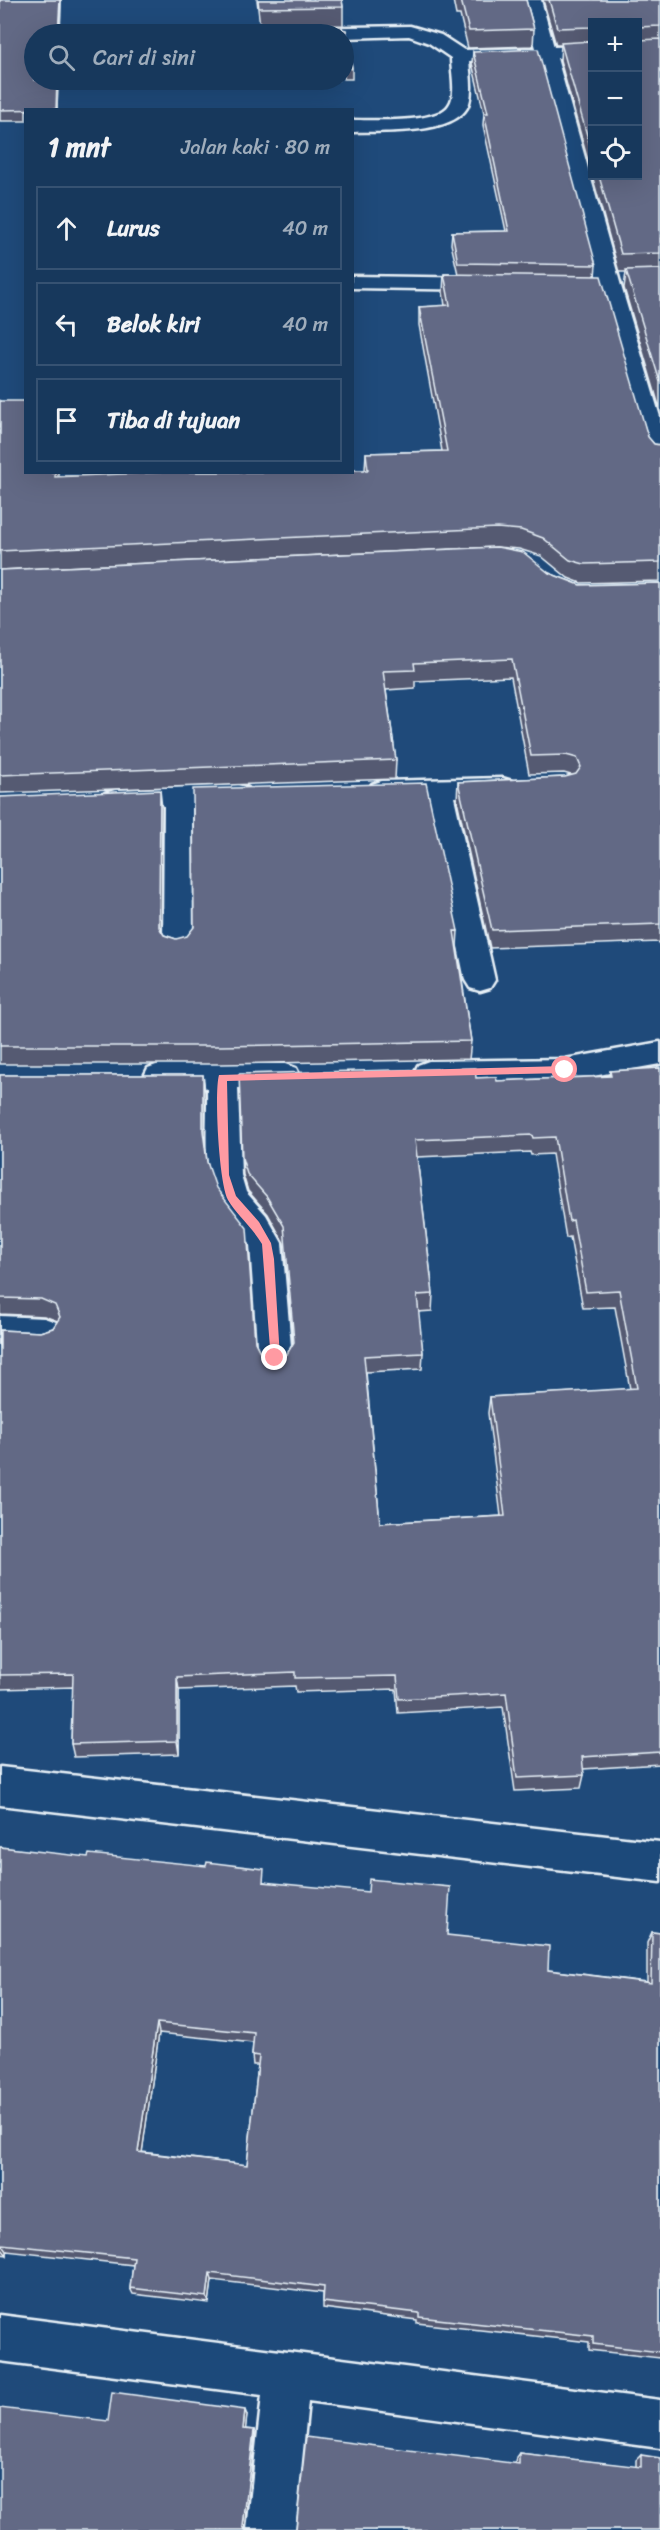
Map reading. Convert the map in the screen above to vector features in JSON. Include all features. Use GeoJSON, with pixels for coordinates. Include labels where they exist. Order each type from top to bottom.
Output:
{"type":"FeatureCollection","features":[{"type":"Feature","properties":{"kind":"street"},"geometry":{"type":"LineString","coordinates":[[532,0],[616,281],[660,455]]}},
{"type":"Feature","properties":{"kind":"street"},"geometry":{"type":"LineString","coordinates":[[354,32],[410,31],[435,39],[460,56],[588,51]]}},
{"type":"Feature","properties":{"kind":"street"},"geometry":{"type":"LineString","coordinates":[[354,126],[418,123],[447,117],[456,112],[460,104],[460,56]]}},
{"type":"Feature","properties":{"kind":"street"},"geometry":{"type":"LineString","coordinates":[[586,285],[616,281]]}},
{"type":"Feature","properties":{"kind":"street"},"geometry":{"type":"LineString","coordinates":[[354,282],[505,284]]}},
{"type":"Feature","properties":{"kind":"street"},"geometry":{"type":"LineString","coordinates":[[356,791],[530,785]]}},
{"type":"Feature","properties":{"kind":"street"},"geometry":{"type":"LineString","coordinates":[[439,789],[480,980]]}},
{"type":"Feature","properties":{"kind":"street"},"geometry":{"type":"LineString","coordinates":[[95,800],[261,794]]}},
{"type":"Feature","properties":{"kind":"street"},"geometry":{"type":"LineString","coordinates":[[178,796],[178,945]]}},
{"type":"Feature","properties":{"kind":"street"},"geometry":{"type":"LineString","coordinates":[[400,1073],[565,1070],[660,1053]]}},
{"type":"Feature","properties":{"kind":"street"},"geometry":{"type":"LineString","coordinates":[[129,1076],[317,1075]]}},
{"type":"Feature","properties":{"kind":"street"},"geometry":{"type":"LineString","coordinates":[[222,1077],[225,1175],[232,1198],[255,1224],[266,1243],[275,1358]]}},
{"type":"Feature","properties":{"kind":"street"},"geometry":{"type":"LineString","coordinates":[[0,1330],[44,1332]]}},
{"type":"Feature","properties":{"kind":"street"},"geometry":{"type":"LineString","coordinates":[[0,1786],[660,1862]]}},
{"type":"Feature","properties":{"kind":"street"},"geometry":{"type":"LineString","coordinates":[[0,2338],[660,2424]]}},
{"type":"Feature","properties":{"kind":"street"},"geometry":{"type":"LineString","coordinates":[[271,2530],[287,2375]]}},
{"type":"Feature","properties":{"kind":"building"},"geometry":{"type":"Polygon","coordinates":[[[0,0],[60,0],[59,24],[24,24],[24,90],[57,90],[56,108],[0,110],[0,0]]]}},
{"type":"Feature","properties":{"kind":"building"},"geometry":{"type":"Polygon","coordinates":[[[258,0],[342,0],[343,7],[259,8],[258,0]]]}},
{"type":"Feature","properties":{"kind":"building"},"geometry":{"type":"Polygon","coordinates":[[[461,0],[526,0],[534,29],[469,31],[461,0]]]}},
{"type":"Feature","properties":{"kind":"building"},"geometry":{"type":"Polygon","coordinates":[[[549,0],[660,0],[660,26],[642,27],[642,18],[588,18],[588,27],[557,28],[549,0]]]}},
{"type":"Feature","properties":{"kind":"building"},"geometry":{"type":"Polygon","coordinates":[[[660,39],[660,253],[621,254],[600,180],[642,180],[642,40],[660,39]]]}},
{"type":"Feature","properties":{"kind":"building"},"geometry":{"type":"Polygon","coordinates":[[[588,41],[588,139],[561,43],[588,41]]]}},
{"type":"Feature","properties":{"kind":"building"},"geometry":{"type":"Polygon","coordinates":[[[538,49],[596,265],[458,263],[452,232],[509,231],[484,113],[488,113],[473,52],[538,49]]]}},
{"type":"Feature","properties":{"kind":"building"},"geometry":{"type":"Polygon","coordinates":[[[660,269],[660,382],[626,270],[660,269]]]}},
{"type":"Feature","properties":{"kind":"building"},"geometry":{"type":"Polygon","coordinates":[[[444,274],[601,276],[648,437],[654,444],[660,445],[660,562],[584,564],[570,560],[543,538],[521,530],[497,528],[0,551],[0,401],[24,401],[24,474],[55,474],[55,477],[123,474],[354,474],[354,470],[368,470],[366,453],[447,451],[419,307],[450,305],[444,274]]]}},
{"type":"Feature","properties":{"kind":"building"},"geometry":{"type":"Polygon","coordinates":[[[497,547],[523,552],[549,573],[580,585],[660,583],[660,924],[492,930],[458,782],[565,777],[576,774],[581,767],[577,758],[566,755],[531,756],[512,659],[414,663],[415,670],[383,671],[396,760],[0,775],[0,570],[497,547]]]}},
{"type":"Feature","properties":{"kind":"building"},"geometry":{"type":"Polygon","coordinates":[[[426,783],[458,931],[454,931],[471,1041],[221,1046],[0,1046],[0,797],[160,790],[159,927],[164,935],[176,939],[187,936],[194,927],[193,789],[426,783]]]}},
{"type":"Feature","properties":{"kind":"building"},"geometry":{"type":"Polygon","coordinates":[[[475,1068],[476,1078],[496,1077],[497,1081],[611,1076],[610,1071],[660,1068],[660,1752],[582,1757],[584,1775],[517,1778],[506,1693],[399,1699],[397,1676],[295,1678],[295,1672],[177,1677],[177,1741],[71,1744],[73,1674],[0,1675],[0,1330],[40,1332],[53,1328],[60,1317],[55,1305],[41,1299],[0,1298],[0,1075],[203,1075],[203,1131],[207,1162],[216,1188],[247,1228],[255,1342],[261,1354],[275,1358],[287,1354],[294,1342],[284,1226],[267,1197],[247,1174],[242,1158],[239,1074],[475,1068]],[[532,1135],[415,1140],[433,1294],[417,1295],[423,1353],[364,1356],[380,1523],[505,1516],[490,1397],[637,1388],[619,1290],[586,1292],[573,1220],[569,1221],[555,1137],[533,1138],[532,1135]]]}},
{"type":"Feature","properties":{"kind":"building"},"geometry":{"type":"Polygon","coordinates":[[[0,1847],[88,1857],[89,1854],[206,1866],[207,1862],[264,1869],[263,1882],[368,1892],[369,1879],[450,1887],[447,1935],[549,1946],[548,1970],[651,1983],[652,1932],[660,1933],[660,2352],[593,2344],[593,2336],[419,2317],[419,2313],[323,2302],[324,2287],[210,2273],[207,2297],[130,2288],[134,2258],[2,2244],[0,2247],[0,1847]],[[157,2023],[138,2152],[247,2165],[259,2056],[252,2055],[254,2033],[157,2023]]]}},
{"type":"Feature","properties":{"kind":"building"},"geometry":{"type":"Polygon","coordinates":[[[112,2392],[245,2410],[243,2429],[254,2430],[243,2527],[245,2529],[296,2529],[306,2437],[519,2464],[519,2453],[641,2467],[641,2455],[660,2458],[660,2530],[0,2530],[0,2408],[108,2421],[112,2392]]]}},
{"type":"Feature","properties":{"kind":"route"},"geometry":{"type":"LineString","coordinates":[[275,1358],[266,1243],[255,1224],[232,1198],[225,1175],[222,1077],[565,1070]]}}]}
